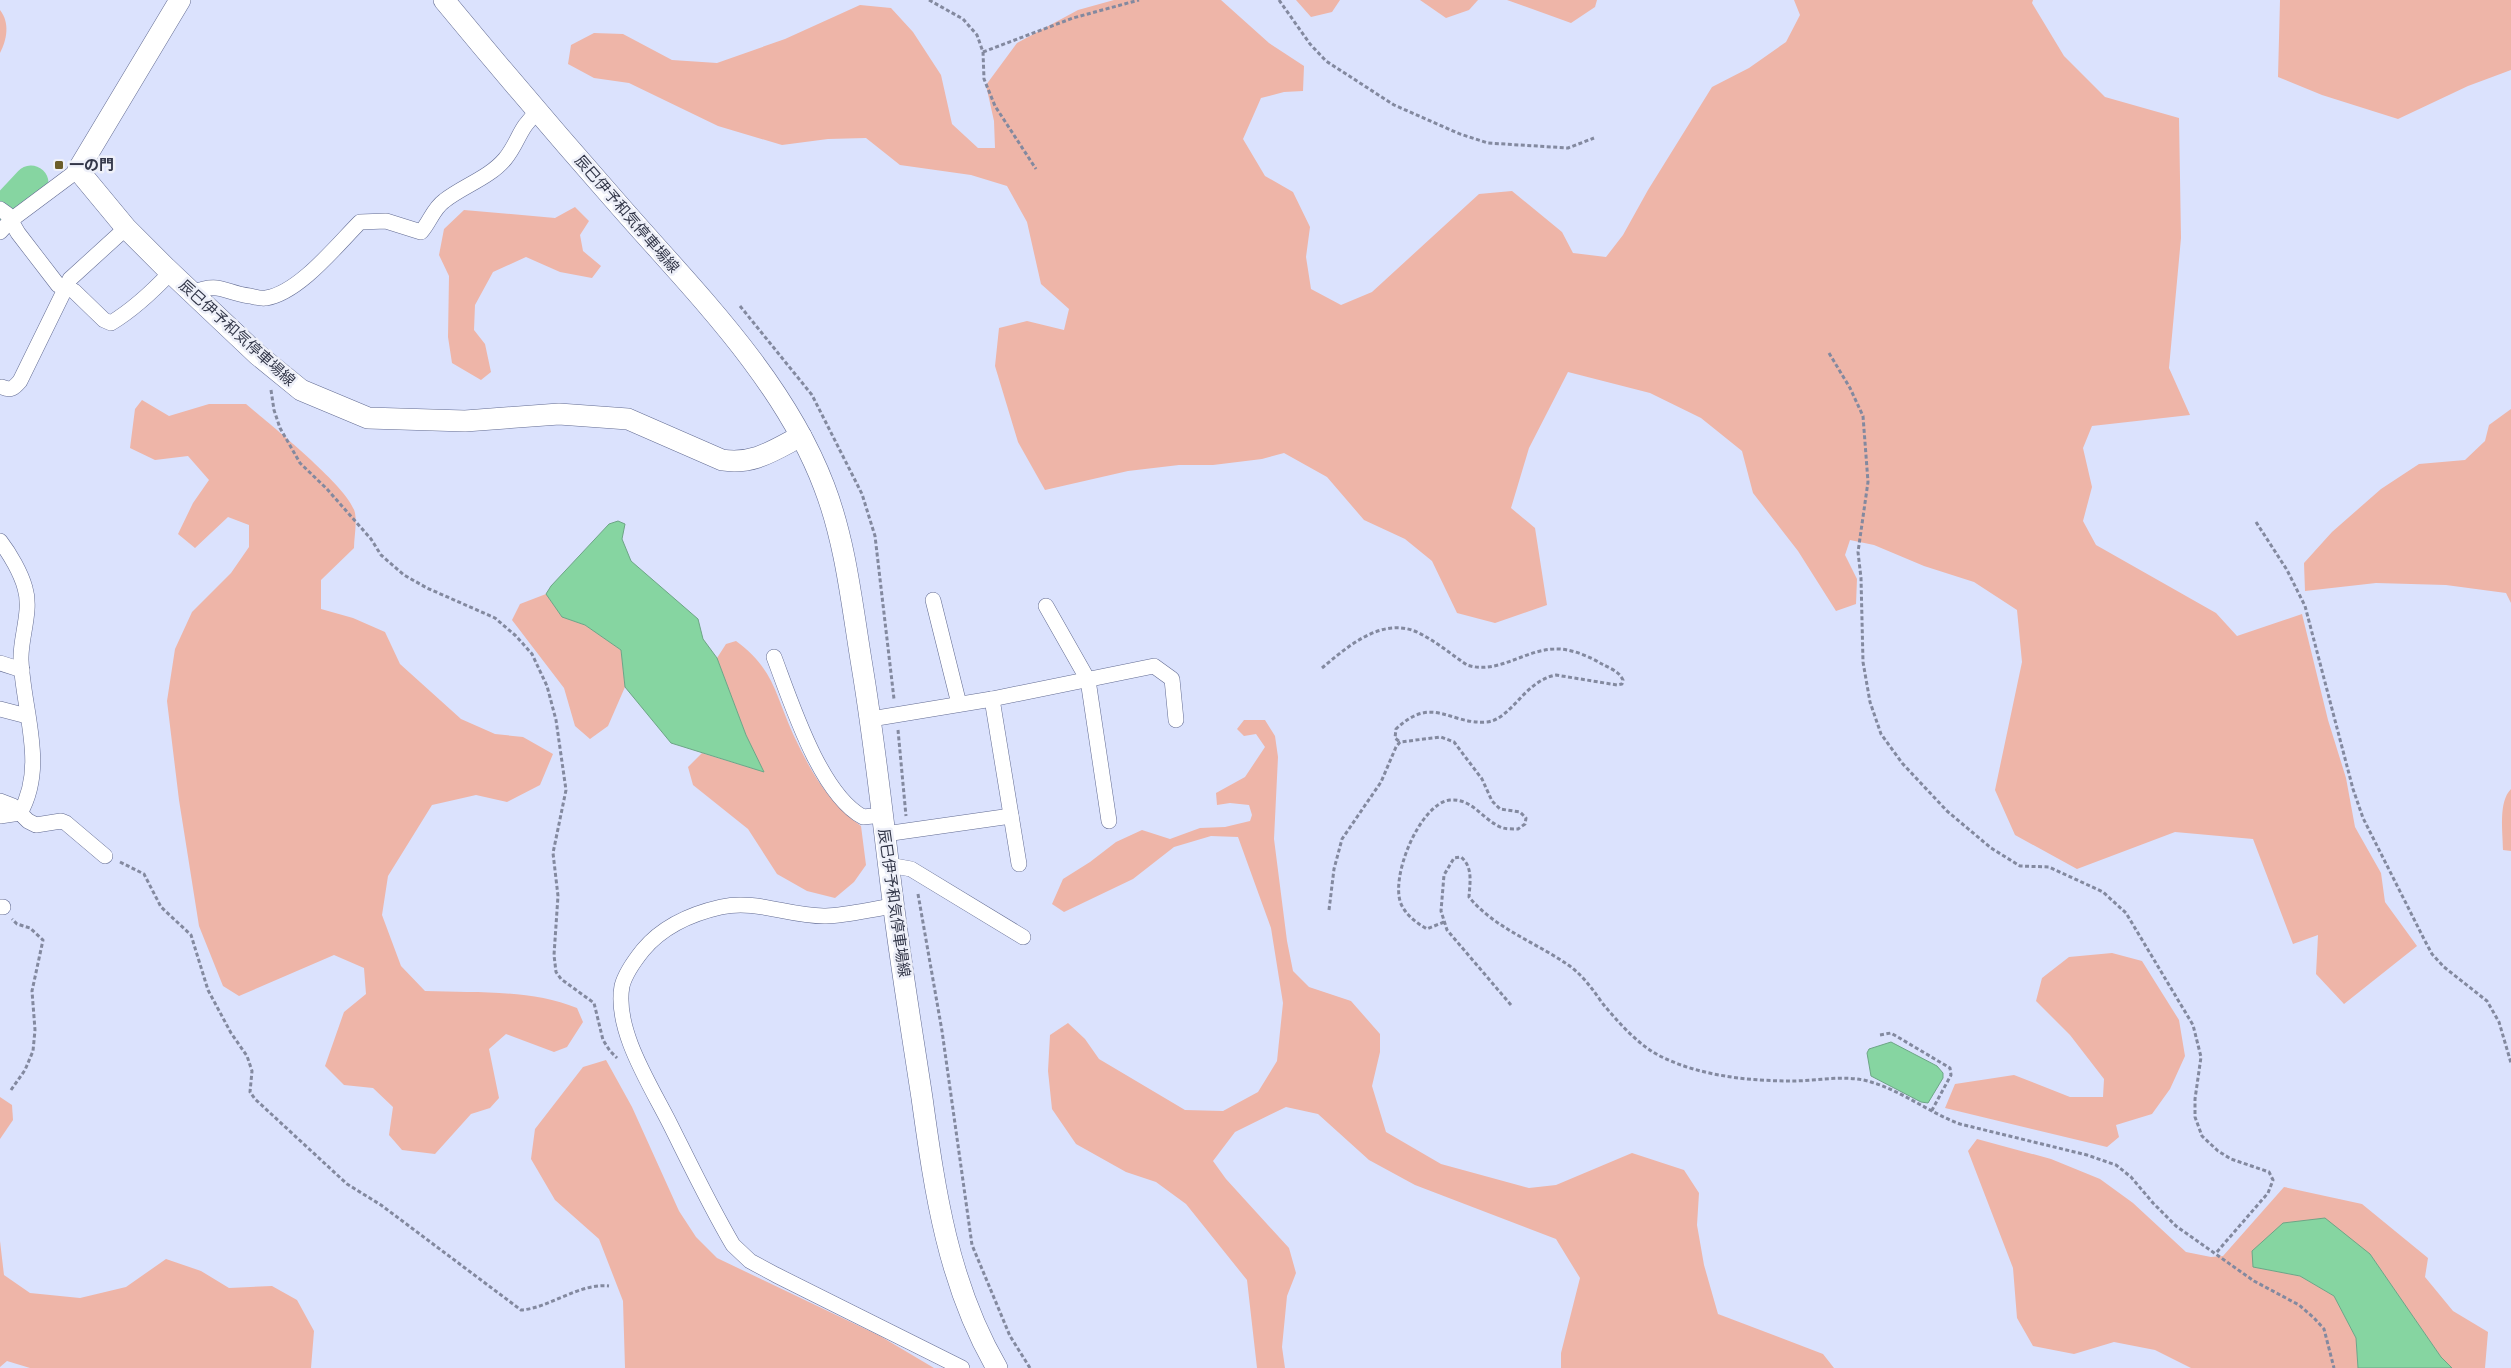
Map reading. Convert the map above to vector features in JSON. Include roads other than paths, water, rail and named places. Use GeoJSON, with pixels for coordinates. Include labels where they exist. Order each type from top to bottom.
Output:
{"type":"FeatureCollection","features":[{"type":"Feature","properties":{"kind":"main road"},"geometry":{"type":"LineString","coordinates":[[78,170],[180,0]]}},
{"type":"Feature","properties":{"kind":"main road","name":"辰巳伊予和気停車場線"},"geometry":{"type":"LineString","coordinates":[[444,0],[758,367],[782,402],[801,436],[825,487],[846,562],[871,719],[888,864],[936,1198],[959,1287],[973,1322],[997,1368]]}},
{"type":"Feature","properties":{"kind":"main road","name":"辰巳伊予和気停車場線"},"geometry":{"type":"LineString","coordinates":[[78,170],[126,228],[170,273],[277,370],[302,390],[368,418],[465,421],[559,414],[628,418],[722,460],[738,462],[755,459],[801,436]]}},
{"type":"Feature","properties":{"kind":"street"},"geometry":{"type":"LineString","coordinates":[[192,293],[208,286],[248,296],[265,298],[285,290],[332,253],[360,222],[386,220],[421,232],[434,211],[444,201],[496,168],[505,159],[520,136],[524,123],[538,112]]}},
{"type":"Feature","properties":{"kind":"street"},"geometry":{"type":"LineString","coordinates":[[0,232],[6,214],[78,170]]}},
{"type":"Feature","properties":{"kind":"street"},"geometry":{"type":"LineString","coordinates":[[6,214],[18,233],[58,285],[74,291],[104,320],[111,322],[142,302],[170,273]]}},
{"type":"Feature","properties":{"kind":"street"},"geometry":{"type":"LineString","coordinates":[[1,388],[9,390],[14,388],[20,381],[70,279],[126,228]]}},
{"type":"Feature","properties":{"kind":"street"},"geometry":{"type":"LineString","coordinates":[[0,542],[25,589],[22,670],[33,773],[29,794],[20,814]]}},
{"type":"Feature","properties":{"kind":"street"},"geometry":{"type":"LineString","coordinates":[[933,600],[959,704]]}},
{"type":"Feature","properties":{"kind":"street"},"geometry":{"type":"LineString","coordinates":[[1046,606],[1088,680],[1108,822]]}},
{"type":"Feature","properties":{"kind":"street"},"geometry":{"type":"LineString","coordinates":[[774,657],[822,773],[840,800],[863,817],[884,824],[1011,816]]}},
{"type":"Feature","properties":{"kind":"street"},"geometry":{"type":"LineString","coordinates":[[0,663],[22,670]]}},
{"type":"Feature","properties":{"kind":"street"},"geometry":{"type":"LineString","coordinates":[[871,719],[992,699],[1154,666],[1172,679],[1176,720]]}},
{"type":"Feature","properties":{"kind":"street"},"geometry":{"type":"LineString","coordinates":[[992,699],[1019,864]]}},
{"type":"Feature","properties":{"kind":"street"},"geometry":{"type":"LineString","coordinates":[[0,709],[27,716]]}},
{"type":"Feature","properties":{"kind":"street"},"geometry":{"type":"LineString","coordinates":[[0,801],[13,806],[20,814],[36,825],[61,821],[66,823],[105,856]]}},
{"type":"Feature","properties":{"kind":"street"},"geometry":{"type":"LineString","coordinates":[[0,816],[20,814]]}},
{"type":"Feature","properties":{"kind":"street"},"geometry":{"type":"LineString","coordinates":[[888,864],[910,869],[1023,937]]}},
{"type":"Feature","properties":{"kind":"street"},"geometry":{"type":"LineString","coordinates":[[894,906],[826,916],[798,913],[758,905],[723,906],[686,917],[654,937],[634,960],[622,985],[622,1011],[625,1028],[639,1061],[720,1223],[733,1245],[750,1261],[962,1368]]}},
{"type":"Feature","properties":{"kind":"waterway"},"geometry":{"type":"LineString","coordinates":[[0,216],[31,183]]}},
{"type":"Feature","properties":{"kind":"place","name":"一の門"},"geometry":{"type":"Point","coordinates":[59,165]}}]}
